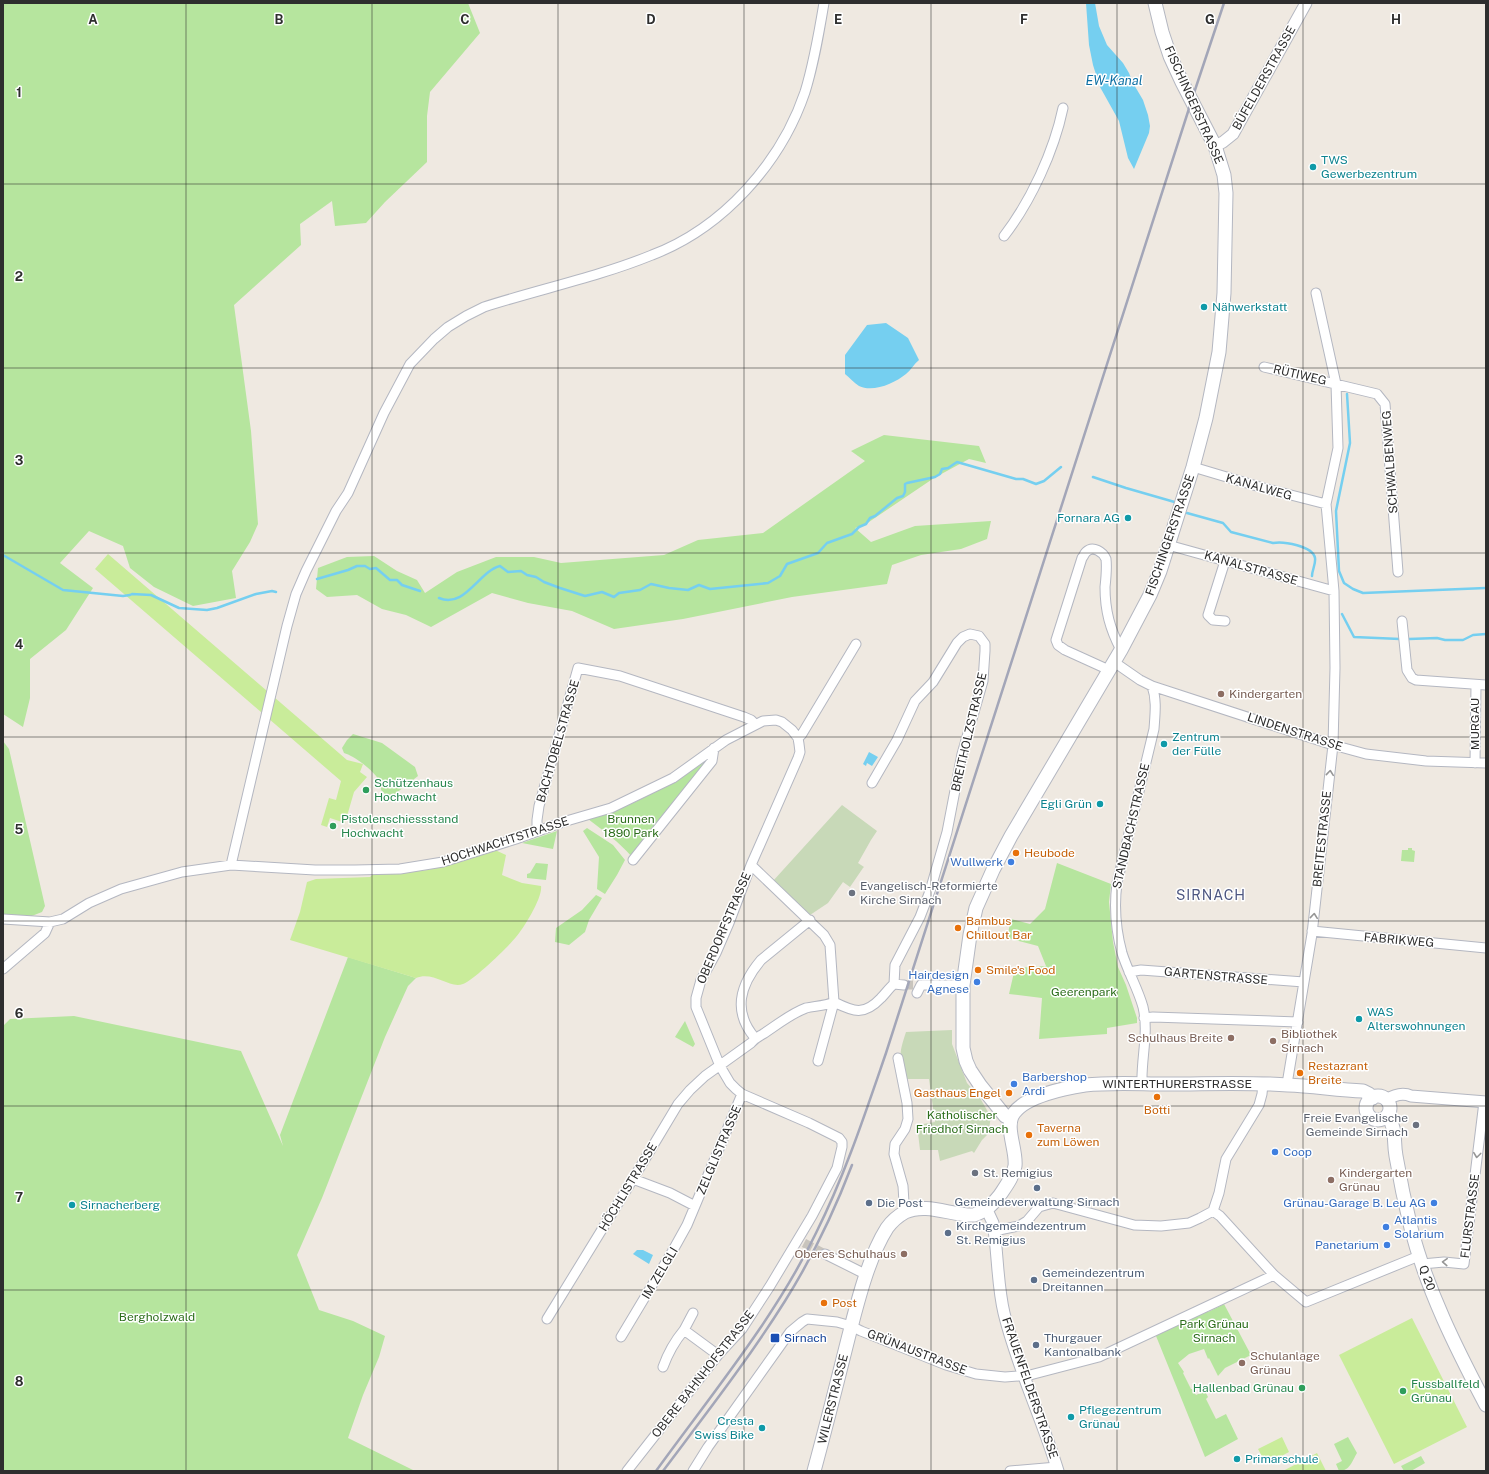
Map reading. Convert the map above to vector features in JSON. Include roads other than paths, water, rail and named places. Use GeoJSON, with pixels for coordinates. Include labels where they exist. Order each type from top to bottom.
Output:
{"type":"FeatureCollection","features":[{"type":"Feature","properties":{"kind":"main road","name":"FISCHINGERSTRASSE"},"geometry":{"type":"LineString","coordinates":[[1010,1119],[1005,1116],[980,1085],[966,1061],[964,1048],[963,985],[970,935],[976,908],[981,894],[1011,836],[1121,650],[1148,599],[1194,467],[1206,418],[1219,352],[1224,293],[1226,193],[1221,162],[1215,146],[1173,62],[1162,32],[1155,3]]}},
{"type":"Feature","properties":{"kind":"main road","name":"WINTERTHURERSTRASSE"},"geometry":{"type":"LineString","coordinates":[[1010,1119],[1018,1108],[1026,1103],[1056,1091],[1091,1085],[1287,1084],[1352,1090],[1370,1100]]}},
{"type":"Feature","properties":{"kind":"main road"},"geometry":{"type":"LineString","coordinates":[[1380,1097],[1386,1110],[1373,1119],[1368,1114],[1366,1106],[1370,1100],[1380,1097]]}},
{"type":"Feature","properties":{"kind":"main road","name":"Q 20"},"geometry":{"type":"LineString","coordinates":[[1386,1110],[1394,1143],[1404,1199],[1421,1260],[1452,1339],[1486,1405]]}},
{"type":"Feature","properties":{"kind":"main road"},"geometry":{"type":"LineString","coordinates":[[867,1275],[880,1240],[886,1229],[895,1218],[916,1209],[930,1209],[969,1215],[981,1213],[996,1200],[1008,1184],[1014,1172],[1016,1158],[1010,1128],[1010,1119]]}},
{"type":"Feature","properties":{"kind":"main road","name":"WILERSTRASSE"},"geometry":{"type":"LineString","coordinates":[[814,1471],[867,1275]]}},
{"type":"Feature","properties":{"kind":"street"},"geometry":{"type":"LineString","coordinates":[[231,865],[287,626],[296,594],[336,511],[348,492],[384,413],[410,364],[448,327],[472,313],[503,301],[613,269],[654,255],[682,241],[723,213],[760,173],[787,134],[804,93],[811,71],[818,42],[824,3]]}},
{"type":"Feature","properties":{"kind":"street","name":"BÜFELDERSTRASSE"},"geometry":{"type":"LineString","coordinates":[[1215,146],[1233,134],[1306,3]]}},
{"type":"Feature","properties":{"kind":"street"},"geometry":{"type":"LineString","coordinates":[[1004,236],[1037,182],[1056,134],[1063,108]]}},
{"type":"Feature","properties":{"kind":"street"},"geometry":{"type":"LineString","coordinates":[[1316,293],[1336,384]]}},
{"type":"Feature","properties":{"kind":"street","name":"RÜTIWEG"},"geometry":{"type":"LineString","coordinates":[[1264,367],[1336,384]]}},
{"type":"Feature","properties":{"kind":"street","name":"BREITESTRASSE"},"geometry":{"type":"LineString","coordinates":[[1287,1084],[1312,931],[1333,745],[1335,668],[1334,591],[1326,504],[1338,448],[1336,384]]}},
{"type":"Feature","properties":{"kind":"street","name":"SCHWALBENWEG"},"geometry":{"type":"LineString","coordinates":[[1336,384],[1377,394],[1385,404],[1398,572]]}},
{"type":"Feature","properties":{"kind":"street","name":"KANALWEG"},"geometry":{"type":"LineString","coordinates":[[1194,467],[1260,487],[1326,504]]}},
{"type":"Feature","properties":{"kind":"street","name":"KANALSTRASSE"},"geometry":{"type":"LineString","coordinates":[[1168,545],[1334,591]]}},
{"type":"Feature","properties":{"kind":"street","name":"LINDENSTRASSE"},"geometry":{"type":"LineString","coordinates":[[1121,650],[1112,634],[1107,616],[1105,588],[1106,559],[1098,550],[1090,550],[1086,552],[1082,558],[1056,640],[1058,645],[1065,650],[1111,666],[1152,686],[1333,745],[1366,754],[1426,761],[1486,763]]}},
{"type":"Feature","properties":{"kind":"street"},"geometry":{"type":"LineString","coordinates":[[1225,561],[1208,615],[1213,620],[1225,621]]}},
{"type":"Feature","properties":{"kind":"street","name":"MURGAU"},"geometry":{"type":"LineString","coordinates":[[1402,622],[1407,670],[1412,678],[1416,680],[1486,685]]}},
{"type":"Feature","properties":{"kind":"street","name":"BREITHOLZSTRASSE"},"geometry":{"type":"LineString","coordinates":[[834,1002],[848,1010],[862,1010],[869,1007],[881,998],[888,989],[899,985],[895,965],[920,917],[930,891],[947,832],[962,754],[983,681],[985,644],[979,636],[970,634],[963,637],[957,643],[934,682],[915,701],[897,740],[872,783]]}},
{"type":"Feature","properties":{"kind":"street"},"geometry":{"type":"LineString","coordinates":[[818,1061],[834,1002],[830,945],[824,935],[810,920],[751,865],[798,758],[800,752],[798,738],[802,734],[856,644]]}},
{"type":"Feature","properties":{"kind":"street","name":"BACHTOBELSTRASSE"},"geometry":{"type":"LineString","coordinates":[[537,832],[539,806],[578,668],[620,676],[744,717],[751,720],[755,724]]}},
{"type":"Feature","properties":{"kind":"street","name":"MURGAU"},"geometry":{"type":"LineString","coordinates":[[1475,763],[1476,684]]}},
{"type":"Feature","properties":{"kind":"street","name":"STANDBACHSTRASSE"},"geometry":{"type":"LineString","coordinates":[[1142,1084],[1145,1033],[1144,1018],[1142,1007],[1122,953],[1118,932],[1115,899],[1117,884],[1154,729],[1156,708],[1155,694],[1152,686]]}},
{"type":"Feature","properties":{"kind":"street","name":"HOCHWACHTSTRASSE"},"geometry":{"type":"LineString","coordinates":[[50,922],[63,919],[90,903],[121,889],[182,872],[231,865],[315,870],[400,869],[443,862],[611,808],[673,778],[726,740],[763,721],[776,720],[787,725],[798,738]]}},
{"type":"Feature","properties":{"kind":"street"},"geometry":{"type":"LineString","coordinates":[[634,860],[712,761],[714,748]]}},
{"type":"Feature","properties":{"kind":"street","name":"OBERDORFSTRASSE"},"geometry":{"type":"LineString","coordinates":[[751,865],[729,923],[701,980],[696,998],[696,1007],[720,1066],[730,1083],[742,1094],[830,1133],[839,1138],[842,1142],[841,1154],[837,1168],[801,1241]]}},
{"type":"Feature","properties":{"kind":"street"},"geometry":{"type":"LineString","coordinates":[[3,919],[50,922],[46,933],[3,969]]}},
{"type":"Feature","properties":{"kind":"street"},"geometry":{"type":"LineString","coordinates":[[754,1038],[750,1033],[741,1011],[740,1004],[742,995],[754,968],[761,960],[810,920]]}},
{"type":"Feature","properties":{"kind":"street","name":"FABRIKWEG"},"geometry":{"type":"LineString","coordinates":[[1312,931],[1486,948]]}},
{"type":"Feature","properties":{"kind":"street","name":"GARTENSTRASSE"},"geometry":{"type":"LineString","coordinates":[[1129,972],[1141,970],[1304,982]]}},
{"type":"Feature","properties":{"kind":"street"},"geometry":{"type":"LineString","coordinates":[[919,989],[963,985]]}},
{"type":"Feature","properties":{"kind":"street","name":"HÖCHLISTRASSE"},"geometry":{"type":"LineString","coordinates":[[547,1319],[634,1179],[678,1104],[690,1090],[704,1076],[751,1043],[754,1038],[798,1011],[834,1002]]}},
{"type":"Feature","properties":{"kind":"street"},"geometry":{"type":"LineString","coordinates":[[1144,1018],[1153,1017],[1298,1022]]}},
{"type":"Feature","properties":{"kind":"street"},"geometry":{"type":"LineString","coordinates":[[898,1058],[907,1104],[908,1119],[905,1129],[895,1144],[894,1154],[903,1186],[904,1203],[907,1212]]}},
{"type":"Feature","properties":{"kind":"street"},"geometry":{"type":"LineString","coordinates":[[994,1231],[1019,1226],[1027,1221],[1039,1207],[1053,1203],[1134,1225],[1161,1226],[1190,1222],[1213,1211],[1219,1193],[1226,1159],[1259,1105],[1263,1084]]}},
{"type":"Feature","properties":{"kind":"street","name":"ZELGLISTRASSE"},"geometry":{"type":"LineString","coordinates":[[695,1206],[742,1094]]}},
{"type":"Feature","properties":{"kind":"street"},"geometry":{"type":"LineString","coordinates":[[1386,1110],[1411,1096],[1485,1102]]}},
{"type":"Feature","properties":{"kind":"street","name":"FLURSTRASSE"},"geometry":{"type":"LineString","coordinates":[[1421,1260],[1464,1264],[1485,1102]]}},
{"type":"Feature","properties":{"kind":"street"},"geometry":{"type":"LineString","coordinates":[[634,1179],[670,1193],[695,1206]]}},
{"type":"Feature","properties":{"kind":"street","name":"IM ZELGLI"},"geometry":{"type":"LineString","coordinates":[[621,1337],[672,1252],[687,1225],[695,1206]]}},
{"type":"Feature","properties":{"kind":"street","name":"FRAUENFELDERSTRASSE"},"geometry":{"type":"LineString","coordinates":[[986,1210],[993,1223],[1004,1311],[1024,1375],[1057,1469]]}},
{"type":"Feature","properties":{"kind":"street"},"geometry":{"type":"LineString","coordinates":[[1213,1211],[1220,1216],[1274,1275],[1306,1302],[1421,1260]]}},
{"type":"Feature","properties":{"kind":"street","name":"OBERE BAHNHOFSTRASSE"},"geometry":{"type":"LineString","coordinates":[[627,1471],[718,1355],[742,1329],[801,1241]]}},
{"type":"Feature","properties":{"kind":"street"},"geometry":{"type":"LineString","coordinates":[[825,1254],[867,1275]]}},
{"type":"Feature","properties":{"kind":"street","name":"GRÜNAUSTRASSE"},"geometry":{"type":"LineString","coordinates":[[693,1471],[708,1447],[794,1328],[802,1322],[810,1319],[837,1322],[852,1326],[946,1365],[976,1374],[1005,1377],[1030,1375],[1099,1357],[1274,1275]]}},
{"type":"Feature","properties":{"kind":"street"},"geometry":{"type":"LineString","coordinates":[[663,1367],[674,1343],[684,1330],[693,1313]]}},
{"type":"Feature","properties":{"kind":"street"},"geometry":{"type":"LineString","coordinates":[[684,1330],[718,1355]]}},
{"type":"Feature","properties":{"kind":"street"},"geometry":{"type":"LineString","coordinates":[[1010,1471],[1057,1469]]}},
{"type":"Feature","properties":{"kind":"water","name":"EW-Kanal"},"geometry":{"type":"Polygon","coordinates":[[[1086,3],[1095,3],[1099,26],[1107,45],[1123,63],[1129,73],[1143,100],[1148,115],[1150,126],[1149,133],[1134,169],[1128,158],[1119,121],[1100,87],[1093,65],[1089,45],[1086,3]]]}},
{"type":"Feature","properties":{"kind":"water"},"geometry":{"type":"Polygon","coordinates":[[[886,323],[908,338],[919,360],[906,374],[890,384],[877,388],[865,388],[859,386],[845,374],[845,355],[867,325],[886,323]]]}},
{"type":"Feature","properties":{"kind":"water"},"geometry":{"type":"Polygon","coordinates":[[[869,752],[878,757],[872,766],[867,763],[866,766],[863,764],[869,752]]]}},
{"type":"Feature","properties":{"kind":"water"},"geometry":{"type":"Polygon","coordinates":[[[637,1250],[643,1250],[653,1255],[649,1264],[633,1254],[637,1250]]]}},
{"type":"Feature","properties":{"kind":"waterway"},"geometry":{"type":"LineString","coordinates":[[1347,394],[1350,443],[1336,511],[1339,571],[1344,583],[1363,593],[1486,588]]}},
{"type":"Feature","properties":{"kind":"waterway"},"geometry":{"type":"LineString","coordinates":[[439,598],[448,600],[457,598],[464,594],[492,569],[500,566],[508,572],[521,571],[544,582],[585,596],[602,592],[614,597],[619,593],[640,590],[651,584],[688,590],[699,585],[710,589],[768,583],[780,576],[787,564],[818,553],[827,543],[852,534],[859,527],[866,524],[870,518],[875,516],[897,498],[903,496],[905,492],[905,484],[935,477],[940,474],[942,469],[948,468],[957,462],[1016,479],[1023,479],[1036,484],[1044,481],[1061,467]]}},
{"type":"Feature","properties":{"kind":"waterway"},"geometry":{"type":"LineString","coordinates":[[1093,477],[1178,503]]}},
{"type":"Feature","properties":{"kind":"waterway"},"geometry":{"type":"LineString","coordinates":[[1187,513],[1223,523],[1231,532],[1273,543],[1297,545],[1309,550],[1315,558],[1312,576]]}},
{"type":"Feature","properties":{"kind":"waterway"},"geometry":{"type":"LineString","coordinates":[[3,555],[63,590],[123,596],[132,594],[151,595],[179,608],[207,610],[217,608],[256,594],[272,591],[276,592]]}},
{"type":"Feature","properties":{"kind":"waterway"},"geometry":{"type":"LineString","coordinates":[[317,579],[357,566],[365,566],[370,569],[376,568],[390,580],[397,580],[402,585],[420,591]]}},
{"type":"Feature","properties":{"kind":"waterway"},"geometry":{"type":"LineString","coordinates":[[1342,614],[1354,637],[1400,639]]}},
{"type":"Feature","properties":{"kind":"waterway"},"geometry":{"type":"LineString","coordinates":[[1409,639],[1437,638],[1445,640],[1463,640],[1473,635],[1486,634]]}},
{"type":"Feature","properties":{"kind":"tunnel"},"geometry":{"type":"LineString","coordinates":[[904,985],[921,985]]}},
{"type":"Feature","properties":{"kind":"tunnel"},"geometry":{"type":"LineString","coordinates":[[804,1243],[825,1254]]}},
{"type":"Feature","properties":{"kind":"railway"},"geometry":{"type":"LineString","coordinates":[[656,1471],[762,1326],[800,1265],[845,1167],[886,1053],[1224,3]]}},
{"type":"Feature","properties":{"kind":"railway"},"geometry":{"type":"LineString","coordinates":[[663,1471],[741,1366],[785,1301],[822,1234],[852,1165]]}},
{"type":"Feature","properties":{"kind":"place","name":"TWS Gewerbezentrum"},"geometry":{"type":"Point","coordinates":[1313,167]}},
{"type":"Feature","properties":{"kind":"place","name":"Nähwerkstatt"},"geometry":{"type":"Point","coordinates":[1204,307]}},
{"type":"Feature","properties":{"kind":"place","name":"Fornara AG"},"geometry":{"type":"Point","coordinates":[1128,518]}},
{"type":"Feature","properties":{"kind":"place","name":"Kindergarten"},"geometry":{"type":"Point","coordinates":[1221,694]}},
{"type":"Feature","properties":{"kind":"place","name":"Zentrum der Fülle"},"geometry":{"type":"Point","coordinates":[1164,744]}},
{"type":"Feature","properties":{"kind":"place","name":"Schützenhaus Hochwacht"},"geometry":{"type":"Point","coordinates":[366,790]}},
{"type":"Feature","properties":{"kind":"place","name":"Egli Grün"},"geometry":{"type":"Point","coordinates":[1100,804]}},
{"type":"Feature","properties":{"kind":"place","name":"Pistolenschiessstand Hochwacht"},"geometry":{"type":"Point","coordinates":[333,826]}},
{"type":"Feature","properties":{"kind":"place","name":"Heubode"},"geometry":{"type":"Point","coordinates":[1016,853]}},
{"type":"Feature","properties":{"kind":"place","name":"Wullwerk"},"geometry":{"type":"Point","coordinates":[1011,862]}},
{"type":"Feature","properties":{"kind":"place","name":"Evangelisch-Reformierte Kirche Sirnach"},"geometry":{"type":"Point","coordinates":[852,893]}},
{"type":"Feature","properties":{"kind":"place","name":"Bambus Chillout Bar"},"geometry":{"type":"Point","coordinates":[958,928]}},
{"type":"Feature","properties":{"kind":"place","name":"Smile's Food"},"geometry":{"type":"Point","coordinates":[978,970]}},
{"type":"Feature","properties":{"kind":"place","name":"Hairdesign Agnese"},"geometry":{"type":"Point","coordinates":[977,982]}},
{"type":"Feature","properties":{"kind":"place","name":"WAS Alterswohnungen"},"geometry":{"type":"Point","coordinates":[1359,1019]}},
{"type":"Feature","properties":{"kind":"place","name":"Schulhaus Breite"},"geometry":{"type":"Point","coordinates":[1231,1038]}},
{"type":"Feature","properties":{"kind":"place","name":"Bibliothek Sirnach"},"geometry":{"type":"Point","coordinates":[1273,1041]}},
{"type":"Feature","properties":{"kind":"place","name":"Restazrant Breite"},"geometry":{"type":"Point","coordinates":[1300,1073]}},
{"type":"Feature","properties":{"kind":"place","name":"Barbershop Ardi"},"geometry":{"type":"Point","coordinates":[1014,1084]}},
{"type":"Feature","properties":{"kind":"place","name":"Gasthaus Engel"},"geometry":{"type":"Point","coordinates":[1009,1093]}},
{"type":"Feature","properties":{"kind":"place","name":"Botti"},"geometry":{"type":"Point","coordinates":[1157,1097]}},
{"type":"Feature","properties":{"kind":"place","name":"Freie Evangelische Gemeinde Sirnach"},"geometry":{"type":"Point","coordinates":[1416,1125]}},
{"type":"Feature","properties":{"kind":"place","name":"Taverna zum Löwen"},"geometry":{"type":"Point","coordinates":[1029,1135]}},
{"type":"Feature","properties":{"kind":"place","name":"Coop"},"geometry":{"type":"Point","coordinates":[1275,1152]}},
{"type":"Feature","properties":{"kind":"place","name":"St. Remigius"},"geometry":{"type":"Point","coordinates":[975,1173]}},
{"type":"Feature","properties":{"kind":"place","name":"Kindergarten Grünau"},"geometry":{"type":"Point","coordinates":[1331,1180]}},
{"type":"Feature","properties":{"kind":"place","name":"Gemeindeverwaltung Sirnach"},"geometry":{"type":"Point","coordinates":[1037,1188]}},
{"type":"Feature","properties":{"kind":"place","name":"Die Post"},"geometry":{"type":"Point","coordinates":[869,1203]}},
{"type":"Feature","properties":{"kind":"place","name":"Grünau-Garage B. Leu AG"},"geometry":{"type":"Point","coordinates":[1434,1203]}},
{"type":"Feature","properties":{"kind":"place","name":"Sirnacherberg"},"geometry":{"type":"Point","coordinates":[72,1205]}},
{"type":"Feature","properties":{"kind":"place","name":"Atlantis Solarium"},"geometry":{"type":"Point","coordinates":[1386,1227]}},
{"type":"Feature","properties":{"kind":"place","name":"Kirchgemeindezentrum St. Remigius"},"geometry":{"type":"Point","coordinates":[948,1233]}},
{"type":"Feature","properties":{"kind":"place","name":"Panetarium"},"geometry":{"type":"Point","coordinates":[1387,1245]}},
{"type":"Feature","properties":{"kind":"place","name":"Oberes Schulhaus"},"geometry":{"type":"Point","coordinates":[904,1254]}},
{"type":"Feature","properties":{"kind":"place","name":"Gemeindezentrum Dreitannen"},"geometry":{"type":"Point","coordinates":[1034,1280]}},
{"type":"Feature","properties":{"kind":"place","name":"Post"},"geometry":{"type":"Point","coordinates":[824,1303]}},
{"type":"Feature","properties":{"kind":"place","name":"Sirnach"},"geometry":{"type":"Point","coordinates":[775,1338]}},
{"type":"Feature","properties":{"kind":"place","name":"Thurgauer Kantonalbank"},"geometry":{"type":"Point","coordinates":[1036,1345]}},
{"type":"Feature","properties":{"kind":"place","name":"Schulanlage Grünau"},"geometry":{"type":"Point","coordinates":[1242,1363]}},
{"type":"Feature","properties":{"kind":"place","name":"Hallenbad Grünau"},"geometry":{"type":"Point","coordinates":[1302,1388]}},
{"type":"Feature","properties":{"kind":"place","name":"Fussballfeld Grünau"},"geometry":{"type":"Point","coordinates":[1403,1391]}},
{"type":"Feature","properties":{"kind":"place","name":"Pflegezentrum Grünau"},"geometry":{"type":"Point","coordinates":[1071,1417]}},
{"type":"Feature","properties":{"kind":"place","name":"Cresta Swiss Bike"},"geometry":{"type":"Point","coordinates":[762,1428]}},
{"type":"Feature","properties":{"kind":"place","name":"Primarschule"},"geometry":{"type":"Point","coordinates":[1237,1459]}},
{"type":"Feature","properties":{"kind":"district","name":"SIRNACH"},"geometry":{"type":"Point","coordinates":[1211,895]}},
{"type":"Feature","properties":{"kind":"park label","name":"Brunnen 1890 Park"},"geometry":{"type":"Point","coordinates":[631,826]}},
{"type":"Feature","properties":{"kind":"park label","name":"Geerenpark"},"geometry":{"type":"Point","coordinates":[1084,992]}},
{"type":"Feature","properties":{"kind":"park label","name":"Katholischer Friedhof Sirnach"},"geometry":{"type":"Point","coordinates":[962,1122]}},
{"type":"Feature","properties":{"kind":"park label","name":"Bergholzwald"},"geometry":{"type":"Point","coordinates":[157,1317]}},
{"type":"Feature","properties":{"kind":"park label","name":"Park Grünau Sirnach"},"geometry":{"type":"Point","coordinates":[1214,1331]}}]}
